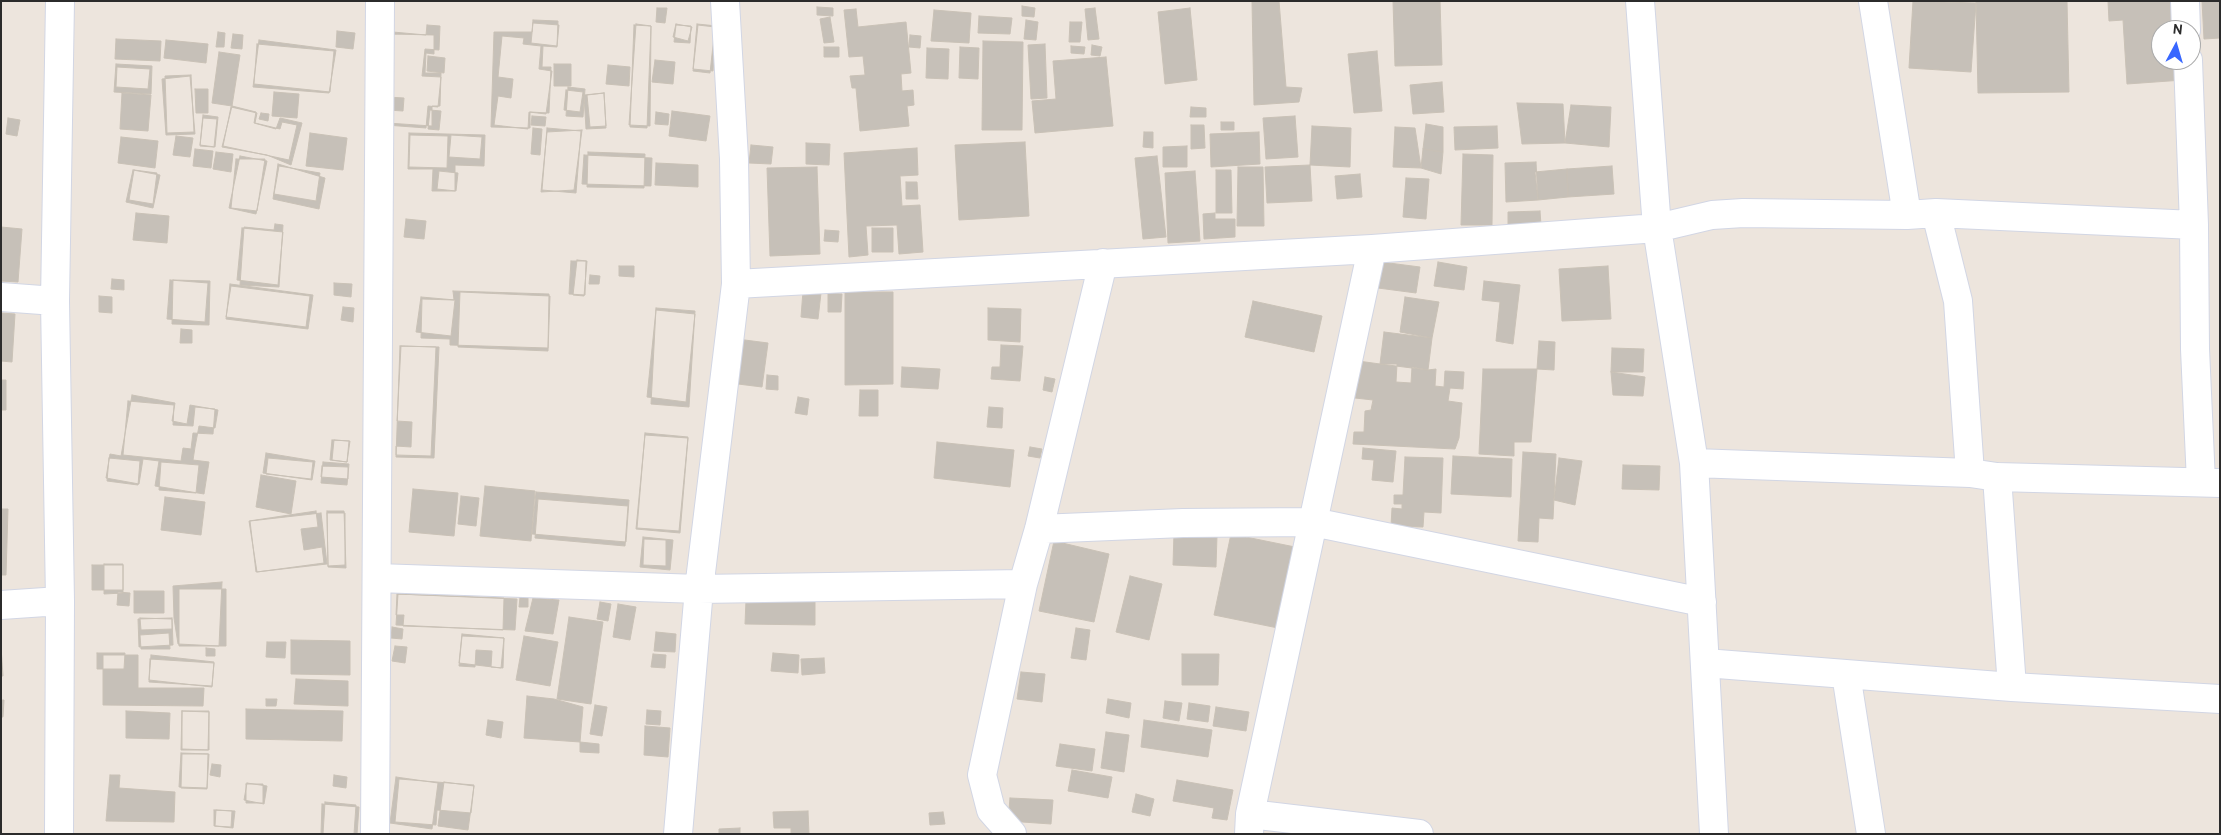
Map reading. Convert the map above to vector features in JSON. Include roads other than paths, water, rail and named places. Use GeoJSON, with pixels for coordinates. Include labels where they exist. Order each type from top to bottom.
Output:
{"type":"FeatureCollection","features":[{"type":"Feature","properties":{"kind":"street"},"geometry":{"type":"LineString","coordinates":[[59,834],[60,601],[55,301],[60,1]]}},
{"type":"Feature","properties":{"kind":"street"},"geometry":{"type":"LineString","coordinates":[[375,834],[380,1]]}},
{"type":"Feature","properties":{"kind":"street"},"geometry":{"type":"LineString","coordinates":[[678,834],[699,589],[736,284],[734,159],[725,1]]}},
{"type":"Feature","properties":{"kind":"street"},"geometry":{"type":"LineString","coordinates":[[1640,1],[1656,228],[1694,463],[1714,834]]}},
{"type":"Feature","properties":{"kind":"street"},"geometry":{"type":"LineString","coordinates":[[1873,1],[1906,215]]}},
{"type":"Feature","properties":{"kind":"street"},"geometry":{"type":"LineString","coordinates":[[2185,1],[2186,20]]}},
{"type":"Feature","properties":{"kind":"street"},"geometry":{"type":"LineString","coordinates":[[1694,463],[1970,473],[1997,477],[2211,483],[2195,349],[2194,225],[2188,70]]}},
{"type":"Feature","properties":{"kind":"street"},"geometry":{"type":"LineString","coordinates":[[736,284],[1372,249],[1656,228],[1712,215],[1743,213],[1906,215],[1936,213],[2194,225]]}},
{"type":"Feature","properties":{"kind":"street"},"geometry":{"type":"LineString","coordinates":[[1936,213],[1958,301],[1970,473]]}},
{"type":"Feature","properties":{"kind":"street"},"geometry":{"type":"LineString","coordinates":[[1372,249],[1250,824],[1419,834]]}},
{"type":"Feature","properties":{"kind":"street"},"geometry":{"type":"LineString","coordinates":[[1012,834],[991,810],[982,774],[1023,584],[1039,529],[1103,263]]}},
{"type":"Feature","properties":{"kind":"street"},"geometry":{"type":"LineString","coordinates":[[1,297],[55,301]]}},
{"type":"Feature","properties":{"kind":"street"},"geometry":{"type":"LineString","coordinates":[[1997,477],[2012,687]]}},
{"type":"Feature","properties":{"kind":"street"},"geometry":{"type":"LineString","coordinates":[[1039,529],[1183,522],[1313,522],[1702,602]]}},
{"type":"Feature","properties":{"kind":"street"},"geometry":{"type":"LineString","coordinates":[[377,578],[699,589],[1023,584]]}},
{"type":"Feature","properties":{"kind":"street"},"geometry":{"type":"LineString","coordinates":[[1,605],[60,601]]}},
{"type":"Feature","properties":{"kind":"street"},"geometry":{"type":"LineString","coordinates":[[1705,663],[2012,687],[2220,699]]}},
{"type":"Feature","properties":{"kind":"street"},"geometry":{"type":"LineString","coordinates":[[1846,674],[1871,834]]}}]}
